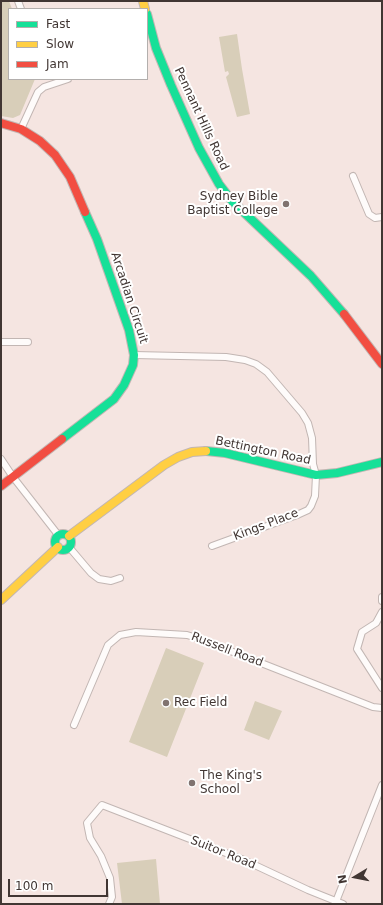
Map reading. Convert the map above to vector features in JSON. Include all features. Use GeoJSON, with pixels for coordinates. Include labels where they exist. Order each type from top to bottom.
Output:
{"type":"FeatureCollection","features":[{"type":"Feature","properties":{"kind":"main road","name":"Pennant Hills Road"},"geometry":{"type":"LineString","coordinates":[[148,19],[154,48],[210,169],[219,184],[232,201],[311,276],[336,304],[382,364]]}},
{"type":"Feature","properties":{"kind":"main road","name":"Arcadian Circuit"},"geometry":{"type":"LineString","coordinates":[[1,124],[21,129],[40,141],[55,155],[70,177],[97,239],[130,330],[134,355],[133,365],[124,385],[114,399],[1,486]]}},
{"type":"Feature","properties":{"kind":"main road","name":"Bettington Road"},"geometry":{"type":"LineString","coordinates":[[69,536],[164,465],[178,457],[192,452],[206,451],[224,453],[316,475],[337,473],[382,462]]}},
{"type":"Feature","properties":{"kind":"main road"},"geometry":{"type":"LineString","coordinates":[[63,534],[69,536],[71,542],[69,547],[64,549],[58,547],[56,542],[59,536],[63,534]]}},
{"type":"Feature","properties":{"kind":"main road"},"geometry":{"type":"LineString","coordinates":[[1,600],[58,547]]}},
{"type":"Feature","properties":{"kind":"street"},"geometry":{"type":"LineString","coordinates":[[46,80],[48,86]]}},
{"type":"Feature","properties":{"kind":"street"},"geometry":{"type":"LineString","coordinates":[[21,129],[36,95],[44,87],[65,80]]}},
{"type":"Feature","properties":{"kind":"street"},"geometry":{"type":"LineString","coordinates":[[352,176],[369,214],[375,218],[382,217]]}},
{"type":"Feature","properties":{"kind":"street"},"geometry":{"type":"LineString","coordinates":[[1,342],[28,342]]}},
{"type":"Feature","properties":{"kind":"street","name":"Kings Place"},"geometry":{"type":"LineString","coordinates":[[134,355],[226,357],[245,360],[256,364],[267,372],[302,413],[308,423],[312,438],[313,464],[316,475],[314,502],[308,510],[212,546]]}},
{"type":"Feature","properties":{"kind":"street"},"geometry":{"type":"LineString","coordinates":[[1,459],[13,477],[59,536]]}},
{"type":"Feature","properties":{"kind":"street"},"geometry":{"type":"LineString","coordinates":[[69,547],[91,573],[99,579],[110,581],[120,578]]}},
{"type":"Feature","properties":{"kind":"street"},"geometry":{"type":"LineString","coordinates":[[382,612],[376,623],[362,632],[357,649],[382,688]]}},
{"type":"Feature","properties":{"kind":"street","name":"Russell Road"},"geometry":{"type":"LineString","coordinates":[[74,725],[108,645],[120,635],[136,632],[187,635],[373,707],[382,708]]}},
{"type":"Feature","properties":{"kind":"street"},"geometry":{"type":"LineString","coordinates":[[335,903],[382,785]]}},
{"type":"Feature","properties":{"kind":"street","name":"Suitor Road"},"geometry":{"type":"LineString","coordinates":[[109,904],[112,897],[110,878],[101,856],[90,838],[87,823],[102,805],[244,860],[335,903],[343,904]]}},
{"type":"Feature","properties":{"kind":"shaded area"},"geometry":{"type":"Polygon","coordinates":[[[1,1],[9,1],[12,8],[8,8],[8,80],[35,80],[20,115],[13,118],[1,116],[1,1]]]}},
{"type":"Feature","properties":{"kind":"shaded area"},"geometry":{"type":"Polygon","coordinates":[[[237,34],[250,114],[237,117],[226,77],[229,74],[228,71],[225,72],[219,37],[237,34]]]}},
{"type":"Feature","properties":{"kind":"shaded area","name":"Rec Field"},"geometry":{"type":"Polygon","coordinates":[[[166,648],[204,663],[167,757],[129,742],[166,648]]]}},
{"type":"Feature","properties":{"kind":"shaded area"},"geometry":{"type":"Polygon","coordinates":[[[255,701],[282,711],[269,740],[244,730],[255,701]]]}},
{"type":"Feature","properties":{"kind":"shaded area"},"geometry":{"type":"Polygon","coordinates":[[[156,859],[160,904],[122,904],[117,863],[156,859]]]}},
{"type":"Feature","properties":{"kind":"traffic: fast"},"geometry":{"type":"LineString","coordinates":[[148,18],[156,48],[171,85],[199,148],[219,184],[232,201],[311,276],[344,314]]}},
{"type":"Feature","properties":{"kind":"traffic: fast"},"geometry":{"type":"LineString","coordinates":[[62,439],[114,399],[124,385],[133,365],[134,355],[129,330],[97,239],[85,212]]}},
{"type":"Feature","properties":{"kind":"traffic: fast"},"geometry":{"type":"LineString","coordinates":[[206,451],[225,453],[316,475],[337,473],[382,462]]}},
{"type":"Feature","properties":{"kind":"traffic: fast"},"geometry":{"type":"LineString","coordinates":[[63,534],[70,539],[71,542],[66,549],[63,550],[56,545],[55,542],[60,535],[63,534]]}},
{"type":"Feature","properties":{"kind":"traffic: slow"},"geometry":{"type":"LineString","coordinates":[[143,1],[145,8]]}},
{"type":"Feature","properties":{"kind":"traffic: slow"},"geometry":{"type":"LineString","coordinates":[[69,536],[164,465],[178,457],[192,452],[206,451]]}},
{"type":"Feature","properties":{"kind":"traffic: slow"},"geometry":{"type":"LineString","coordinates":[[1,600],[58,547]]}},
{"type":"Feature","properties":{"kind":"traffic: jam"},"geometry":{"type":"LineString","coordinates":[[1,123],[21,129],[40,141],[55,155],[70,177],[85,212]]}},
{"type":"Feature","properties":{"kind":"traffic: jam"},"geometry":{"type":"LineString","coordinates":[[344,314],[382,364]]}},
{"type":"Feature","properties":{"kind":"traffic: jam"},"geometry":{"type":"LineString","coordinates":[[1,486],[62,439]]}},
{"type":"Feature","properties":{"kind":"place","name":"Sydney Bible Baptist College"},"geometry":{"type":"Point","coordinates":[286,204]}},
{"type":"Feature","properties":{"kind":"place","name":"Rec Field"},"geometry":{"type":"Point","coordinates":[166,703]}},
{"type":"Feature","properties":{"kind":"place","name":"The King's School"},"geometry":{"type":"Point","coordinates":[192,783]}}]}
